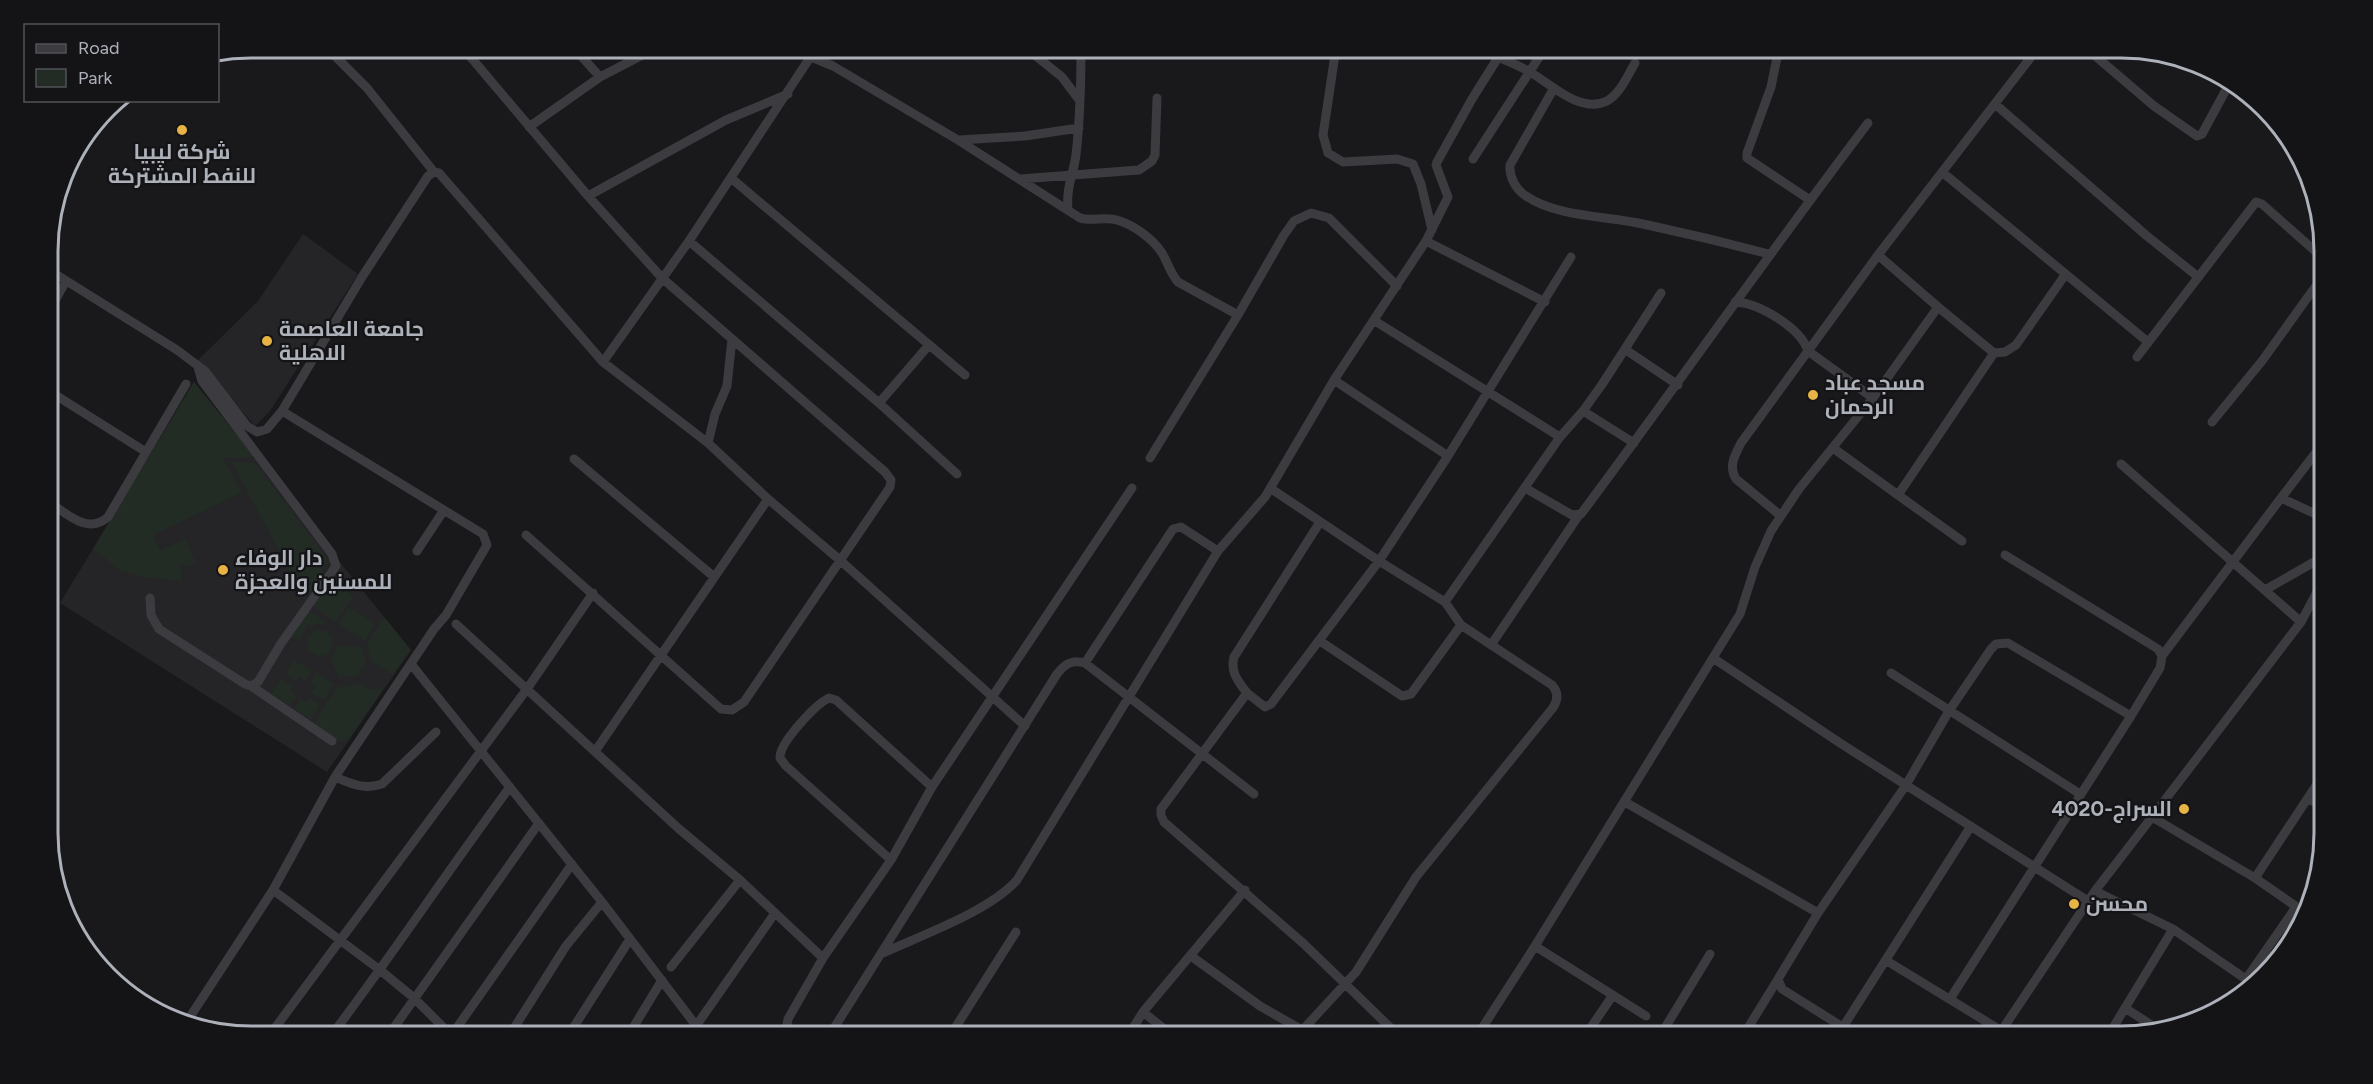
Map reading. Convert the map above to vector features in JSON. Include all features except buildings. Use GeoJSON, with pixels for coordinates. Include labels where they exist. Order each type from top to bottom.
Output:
{"type":"FeatureCollection","features":[{"type":"Feature","properties":{"kind":"street"},"geometry":{"type":"LineString","coordinates":[[337,58],[367,88],[434,172],[445,176],[603,363],[708,443],[768,499],[841,561],[1025,726]]}},
{"type":"Feature","properties":{"kind":"street"},"geometry":{"type":"LineString","coordinates":[[471,58],[588,196],[662,278],[885,472],[891,480],[890,487],[744,702],[732,710],[721,709],[526,535]]}},
{"type":"Feature","properties":{"kind":"street"},"geometry":{"type":"LineString","coordinates":[[583,58],[600,77]]}},
{"type":"Feature","properties":{"kind":"street"},"geometry":{"type":"LineString","coordinates":[[530,127],[600,77],[637,58]]}},
{"type":"Feature","properties":{"kind":"street"},"geometry":{"type":"LineString","coordinates":[[603,363],[788,94],[808,58]]}},
{"type":"Feature","properties":{"kind":"street"},"geometry":{"type":"LineString","coordinates":[[822,58],[1086,220],[1117,220],[1146,236],[1157,245],[1171,274],[1178,282],[1238,315]]}},
{"type":"Feature","properties":{"kind":"street"},"geometry":{"type":"LineString","coordinates":[[1038,58],[1062,77],[1080,101]]}},
{"type":"Feature","properties":{"kind":"street"},"geometry":{"type":"LineString","coordinates":[[1068,210],[1066,193],[1074,168],[1079,128],[1081,58]]}},
{"type":"Feature","properties":{"kind":"street"},"geometry":{"type":"LineString","coordinates":[[1335,58],[1323,135],[1328,153],[1343,162],[1397,159],[1413,164],[1421,184],[1432,230]]}},
{"type":"Feature","properties":{"kind":"street"},"geometry":{"type":"LineString","coordinates":[[883,953],[989,903],[1009,889],[1017,880],[1218,551],[1257,507],[1270,488],[1334,380],[1426,241],[1448,197],[1436,165],[1437,162],[1478,90],[1500,58],[1530,72],[1576,100],[1603,102],[1614,94],[1635,63]]}},
{"type":"Feature","properties":{"kind":"street"},"geometry":{"type":"LineString","coordinates":[[1473,159],[1539,58]]}},
{"type":"Feature","properties":{"kind":"street"},"geometry":{"type":"LineString","coordinates":[[1777,58],[1771,87],[1747,158],[1810,200]]}},
{"type":"Feature","properties":{"kind":"street"},"geometry":{"type":"LineString","coordinates":[[1781,516],[1736,479],[1732,472],[1733,460],[1741,443],[1878,255],[2030,58]]}},
{"type":"Feature","properties":{"kind":"street"},"geometry":{"type":"LineString","coordinates":[[2098,58],[2154,106],[2197,136],[2202,134],[2226,89]]}},
{"type":"Feature","properties":{"kind":"street"},"geometry":{"type":"LineString","coordinates":[[1554,88],[1510,165],[1509,171],[1513,181],[1527,197],[1566,212],[1643,224],[1768,254]]}},
{"type":"Feature","properties":{"kind":"street"},"geometry":{"type":"LineString","coordinates":[[588,196],[707,130],[788,94]]}},
{"type":"Feature","properties":{"kind":"street"},"geometry":{"type":"LineString","coordinates":[[1020,179],[1138,170],[1152,161],[1155,155],[1157,98]]}},
{"type":"Feature","properties":{"kind":"street"},"geometry":{"type":"LineString","coordinates":[[1995,104],[2147,236],[2197,276]]}},
{"type":"Feature","properties":{"kind":"street"},"geometry":{"type":"LineString","coordinates":[[1491,645],[1579,515],[1678,384],[1768,254],[1868,123]]}},
{"type":"Feature","properties":{"kind":"street"},"geometry":{"type":"LineString","coordinates":[[958,140],[1024,136],[1079,128]]}},
{"type":"Feature","properties":{"kind":"street"},"geometry":{"type":"LineString","coordinates":[[59,276],[162,339],[198,367],[210,377],[251,430],[257,432],[267,429],[282,411],[368,268],[428,176],[434,172]]}},
{"type":"Feature","properties":{"kind":"street"},"geometry":{"type":"LineString","coordinates":[[1942,172],[2148,342]]}},
{"type":"Feature","properties":{"kind":"street"},"geometry":{"type":"LineString","coordinates":[[731,178],[964,375]]}},
{"type":"Feature","properties":{"kind":"street"},"geometry":{"type":"LineString","coordinates":[[2137,357],[2256,202],[2262,204],[2314,250]]}},
{"type":"Feature","properties":{"kind":"street"},"geometry":{"type":"LineString","coordinates":[[1150,458],[1294,221],[1311,213],[1329,218],[1397,286]]}},
{"type":"Feature","properties":{"kind":"street"},"geometry":{"type":"LineString","coordinates":[[689,241],[879,403],[957,474]]}},
{"type":"Feature","properties":{"kind":"street"},"geometry":{"type":"LineString","coordinates":[[1426,241],[1545,302]]}},
{"type":"Feature","properties":{"kind":"street"},"geometry":{"type":"LineString","coordinates":[[1878,255],[1994,353],[2006,352],[2016,345],[2065,275]]}},
{"type":"Feature","properties":{"kind":"street"},"geometry":{"type":"LineString","coordinates":[[1320,522],[1234,657],[1232,665],[1234,675],[1247,693],[1265,707],[1271,704],[1379,561],[1448,456],[1571,257]]}},
{"type":"Feature","properties":{"kind":"street"},"geometry":{"type":"LineString","coordinates":[[59,294],[66,281]]}},
{"type":"Feature","properties":{"kind":"street"},"geometry":{"type":"LineString","coordinates":[[2212,422],[2268,353],[2314,290]]}},
{"type":"Feature","properties":{"kind":"street"},"geometry":{"type":"LineString","coordinates":[[1444,602],[1560,437],[1583,411],[1626,350],[1661,293]]}},
{"type":"Feature","properties":{"kind":"street"},"geometry":{"type":"LineString","coordinates":[[1735,302],[1744,303],[1768,313],[1799,336],[1805,342],[1808,351],[1873,398]]}},
{"type":"Feature","properties":{"kind":"street"},"geometry":{"type":"LineString","coordinates":[[1484,1025],[1740,614],[1761,550],[1781,516],[1873,398],[1938,308]]}},
{"type":"Feature","properties":{"kind":"street"},"geometry":{"type":"LineString","coordinates":[[1375,321],[1560,437]]}},
{"type":"Feature","properties":{"kind":"street"},"geometry":{"type":"LineString","coordinates":[[708,443],[715,414],[727,386],[732,339]]}},
{"type":"Feature","properties":{"kind":"street"},"geometry":{"type":"LineString","coordinates":[[879,403],[929,345]]}},
{"type":"Feature","properties":{"kind":"street"},"geometry":{"type":"LineString","coordinates":[[1626,350],[1678,384]]}},
{"type":"Feature","properties":{"kind":"street"},"geometry":{"type":"LineString","coordinates":[[1898,495],[1994,353]]}},
{"type":"Feature","properties":{"kind":"street"},"geometry":{"type":"LineString","coordinates":[[198,367],[202,381],[336,562],[334,570],[280,645],[258,682],[251,686]]}},
{"type":"Feature","properties":{"kind":"street"},"geometry":{"type":"LineString","coordinates":[[1334,380],[1448,456]]}},
{"type":"Feature","properties":{"kind":"street"},"geometry":{"type":"LineString","coordinates":[[59,508],[84,524],[94,525],[103,522],[186,384]]}},
{"type":"Feature","properties":{"kind":"street"},"geometry":{"type":"LineString","coordinates":[[59,397],[146,452]]}},
{"type":"Feature","properties":{"kind":"street"},"geometry":{"type":"LineString","coordinates":[[191,1015],[273,890],[335,777],[446,615],[488,545],[483,534],[282,411]]}},
{"type":"Feature","properties":{"kind":"street"},"geometry":{"type":"LineString","coordinates":[[1583,411],[1634,443]]}},
{"type":"Feature","properties":{"kind":"street"},"geometry":{"type":"LineString","coordinates":[[1833,448],[1962,541]]}},
{"type":"Feature","properties":{"kind":"street"},"geometry":{"type":"LineString","coordinates":[[1950,999],[2032,867],[2131,716],[2160,668],[2162,656],[2314,455]]}},
{"type":"Feature","properties":{"kind":"street"},"geometry":{"type":"LineString","coordinates":[[574,459],[713,576]]}},
{"type":"Feature","properties":{"kind":"street"},"geometry":{"type":"LineString","coordinates":[[2121,464],[2301,622]]}},
{"type":"Feature","properties":{"kind":"street"},"geometry":{"type":"LineString","coordinates":[[787,1026],[788,1019],[823,958],[891,860],[932,787],[1132,488]]}},
{"type":"Feature","properties":{"kind":"street"},"geometry":{"type":"LineString","coordinates":[[1270,488],[1444,602],[1461,625],[1552,686],[1556,691],[1555,705],[1416,877],[1356,972],[1307,1025]]}},
{"type":"Feature","properties":{"kind":"street"},"geometry":{"type":"LineString","coordinates":[[1525,488],[1572,515],[1579,515]]}},
{"type":"Feature","properties":{"kind":"street"},"geometry":{"type":"LineString","coordinates":[[2281,498],[2314,513]]}},
{"type":"Feature","properties":{"kind":"street"},"geometry":{"type":"LineString","coordinates":[[596,750],[713,576],[768,499]]}},
{"type":"Feature","properties":{"kind":"street"},"geometry":{"type":"LineString","coordinates":[[417,551],[444,510]]}},
{"type":"Feature","properties":{"kind":"street"},"geometry":{"type":"LineString","coordinates":[[1085,663],[1173,529],[1178,526],[1183,528],[1218,551]]}},
{"type":"Feature","properties":{"kind":"street"},"geometry":{"type":"LineString","coordinates":[[2005,555],[2158,649],[2162,656]]}},
{"type":"Feature","properties":{"kind":"street"},"geometry":{"type":"LineString","coordinates":[[2265,590],[2314,562]]}},
{"type":"Feature","properties":{"kind":"street"},"geometry":{"type":"LineString","coordinates":[[277,1026],[527,689],[593,593]]}},
{"type":"Feature","properties":{"kind":"street"},"geometry":{"type":"LineString","coordinates":[[150,598],[151,615],[159,629],[251,686],[332,741]]}},
{"type":"Feature","properties":{"kind":"street"},"geometry":{"type":"LineString","coordinates":[[2009,1025],[2095,891],[2301,622],[2314,598]]}},
{"type":"Feature","properties":{"kind":"street"},"geometry":{"type":"LineString","coordinates":[[456,624],[596,750],[678,828],[740,880],[823,958]]}},
{"type":"Feature","properties":{"kind":"street"},"geometry":{"type":"LineString","coordinates":[[1320,640],[1402,696],[1411,694],[1461,625]]}},
{"type":"Feature","properties":{"kind":"street"},"geometry":{"type":"LineString","coordinates":[[1750,1025],[1818,913],[1906,785],[1949,711],[1991,648],[2008,643],[2131,716]]}},
{"type":"Feature","properties":{"kind":"street"},"geometry":{"type":"LineString","coordinates":[[1713,658],[2032,867],[2088,901]]}},
{"type":"Feature","properties":{"kind":"street"},"geometry":{"type":"LineString","coordinates":[[837,1026],[1062,667],[1071,662],[1085,663],[1254,794]]}},
{"type":"Feature","properties":{"kind":"street"},"geometry":{"type":"LineString","coordinates":[[411,664],[572,864],[696,1025],[775,913]]}},
{"type":"Feature","properties":{"kind":"street"},"geometry":{"type":"LineString","coordinates":[[1890,673],[2079,794]]}},
{"type":"Feature","properties":{"kind":"street"},"geometry":{"type":"LineString","coordinates":[[1247,693],[1164,804],[1161,815],[1164,822],[1245,890],[1388,1025]]}},
{"type":"Feature","properties":{"kind":"street"},"geometry":{"type":"LineString","coordinates":[[891,860],[786,766],[780,758],[782,748],[819,703],[829,698],[836,700],[932,787]]}},
{"type":"Feature","properties":{"kind":"street"},"geometry":{"type":"LineString","coordinates":[[335,777],[360,788],[382,784],[436,732]]}},
{"type":"Feature","properties":{"kind":"street"},"geometry":{"type":"LineString","coordinates":[[338,1026],[380,970],[443,877],[510,787]]}},
{"type":"Feature","properties":{"kind":"street"},"geometry":{"type":"LineString","coordinates":[[2255,878],[2314,789]]}},
{"type":"Feature","properties":{"kind":"street"},"geometry":{"type":"LineString","coordinates":[[2308,798],[2314,802]]}},
{"type":"Feature","properties":{"kind":"street"},"geometry":{"type":"LineString","coordinates":[[1625,802],[1818,913]]}},
{"type":"Feature","properties":{"kind":"street"},"geometry":{"type":"LineString","coordinates":[[2152,817],[2255,878],[2299,909]]}},
{"type":"Feature","properties":{"kind":"street"},"geometry":{"type":"LineString","coordinates":[[395,1026],[539,823]]}},
{"type":"Feature","properties":{"kind":"street"},"geometry":{"type":"LineString","coordinates":[[1844,1025],[1971,826]]}},
{"type":"Feature","properties":{"kind":"street"},"geometry":{"type":"LineString","coordinates":[[459,1026],[572,864]]}},
{"type":"Feature","properties":{"kind":"street"},"geometry":{"type":"LineString","coordinates":[[671,967],[740,880]]}},
{"type":"Feature","properties":{"kind":"street"},"geometry":{"type":"LineString","coordinates":[[273,890],[380,970],[414,998],[442,1026]]}},
{"type":"Feature","properties":{"kind":"street"},"geometry":{"type":"LineString","coordinates":[[1135,1026],[1143,1012],[1245,890]]}},
{"type":"Feature","properties":{"kind":"street"},"geometry":{"type":"LineString","coordinates":[[2095,891],[2173,929],[2246,979]]}},
{"type":"Feature","properties":{"kind":"street"},"geometry":{"type":"LineString","coordinates":[[515,1026],[566,946],[602,902]]}},
{"type":"Feature","properties":{"kind":"street"},"geometry":{"type":"LineString","coordinates":[[2258,969],[2296,907]]}},
{"type":"Feature","properties":{"kind":"street"},"geometry":{"type":"LineString","coordinates":[[2115,1025],[2173,929]]}},
{"type":"Feature","properties":{"kind":"street"},"geometry":{"type":"LineString","coordinates":[[957,1026],[1016,932]]}},
{"type":"Feature","properties":{"kind":"street"},"geometry":{"type":"LineString","coordinates":[[575,1026],[630,939]]}},
{"type":"Feature","properties":{"kind":"street"},"geometry":{"type":"LineString","coordinates":[[1535,946],[1646,1016]]}},
{"type":"Feature","properties":{"kind":"street"},"geometry":{"type":"LineString","coordinates":[[1667,1025],[1710,954]]}},
{"type":"Feature","properties":{"kind":"street"},"geometry":{"type":"LineString","coordinates":[[1191,956],[1289,1025]]}},
{"type":"Feature","properties":{"kind":"street"},"geometry":{"type":"LineString","coordinates":[[1887,961],[1989,1025]]}},
{"type":"Feature","properties":{"kind":"street"},"geometry":{"type":"LineString","coordinates":[[633,1026],[662,980]]}},
{"type":"Feature","properties":{"kind":"street"},"geometry":{"type":"LineString","coordinates":[[1778,980],[1782,989],[1840,1025]]}},
{"type":"Feature","properties":{"kind":"street"},"geometry":{"type":"LineString","coordinates":[[1592,1025],[1613,995]]}},
{"type":"Feature","properties":{"kind":"street"},"geometry":{"type":"LineString","coordinates":[[2125,1008],[2149,1023]]}},
{"type":"Feature","properties":{"kind":"street"},"geometry":{"type":"LineString","coordinates":[[1143,1012],[1160,1026]]}},
{"type":"Feature","properties":{"kind":"shaded area","name":"جامعة العاصمة الاهلية"},"geometry":{"type":"Polygon","coordinates":[[[303,234],[358,274],[270,411],[255,426],[197,361],[258,301],[303,234]]]}},
{"type":"Feature","properties":{"kind":"shaded area"},"geometry":{"type":"Polygon","coordinates":[[[194,382],[411,650],[327,772],[60,603],[194,382]]]}},
{"type":"Feature","properties":{"kind":"green space"},"geometry":{"type":"Polygon","coordinates":[[[194,382],[254,456],[222,457],[242,492],[153,535],[160,550],[185,539],[196,562],[189,567],[181,563],[182,581],[141,577],[120,570],[93,549],[194,382]]]}},
{"type":"Feature","properties":{"kind":"green space"},"geometry":{"type":"Polygon","coordinates":[[[231,461],[255,463],[327,558],[323,574],[305,599],[231,461]]]}},
{"type":"Feature","properties":{"kind":"green space"},"geometry":{"type":"Polygon","coordinates":[[[330,576],[354,597],[335,622],[311,605],[330,576]]]}},
{"type":"Feature","properties":{"kind":"green space"},"geometry":{"type":"Polygon","coordinates":[[[349,607],[375,624],[365,641],[338,624],[349,607]]]}},
{"type":"Feature","properties":{"kind":"green space"},"geometry":{"type":"Polygon","coordinates":[[[307,610],[327,623],[307,625],[301,639],[287,638],[307,610]]]}},
{"type":"Feature","properties":{"kind":"green space"},"geometry":{"type":"Polygon","coordinates":[[[384,617],[411,650],[393,675],[372,662],[367,644],[384,617]]]}},
{"type":"Feature","properties":{"kind":"green space"},"geometry":{"type":"Polygon","coordinates":[[[320,630],[329,634],[333,643],[329,652],[320,656],[311,652],[307,643],[311,634],[320,630]]]}},
{"type":"Feature","properties":{"kind":"green space"},"geometry":{"type":"Polygon","coordinates":[[[337,646],[361,646],[366,663],[357,676],[339,677],[331,660],[337,646]]]}},
{"type":"Feature","properties":{"kind":"green space"},"geometry":{"type":"Polygon","coordinates":[[[294,660],[312,671],[306,681],[299,677],[296,681],[286,674],[294,660]]]}},
{"type":"Feature","properties":{"kind":"green space"},"geometry":{"type":"Polygon","coordinates":[[[316,673],[334,684],[324,700],[311,693],[315,686],[310,683],[316,673]]]}},
{"type":"Feature","properties":{"kind":"green space"},"geometry":{"type":"Polygon","coordinates":[[[281,678],[293,686],[290,691],[297,696],[290,706],[271,694],[281,678]]]}},
{"type":"Feature","properties":{"kind":"green space"},"geometry":{"type":"Polygon","coordinates":[[[361,682],[368,689],[384,688],[348,740],[338,741],[314,724],[336,688],[361,682]]]}},
{"type":"Feature","properties":{"kind":"green space"},"geometry":{"type":"Polygon","coordinates":[[[309,698],[320,705],[311,720],[294,709],[300,699],[306,702],[309,698]]]}},
{"type":"Feature","properties":{"kind":"place","name":"شركة ليبيا للنفط المشتركة"},"geometry":{"type":"Point","coordinates":[182,130]}},
{"type":"Feature","properties":{"kind":"place","name":"جامعة العاصمة الاهلية"},"geometry":{"type":"Point","coordinates":[267,341]}},
{"type":"Feature","properties":{"kind":"place","name":"مسجد عباد الرحمان"},"geometry":{"type":"Point","coordinates":[1813,395]}},
{"type":"Feature","properties":{"kind":"place","name":"دار الوفاء للمسنين والعجزة"},"geometry":{"type":"Point","coordinates":[223,570]}},
{"type":"Feature","properties":{"kind":"place","name":"السراج-4020"},"geometry":{"type":"Point","coordinates":[2184,809]}},
{"type":"Feature","properties":{"kind":"place","name":"محسن"},"geometry":{"type":"Point","coordinates":[2074,904]}}]}
